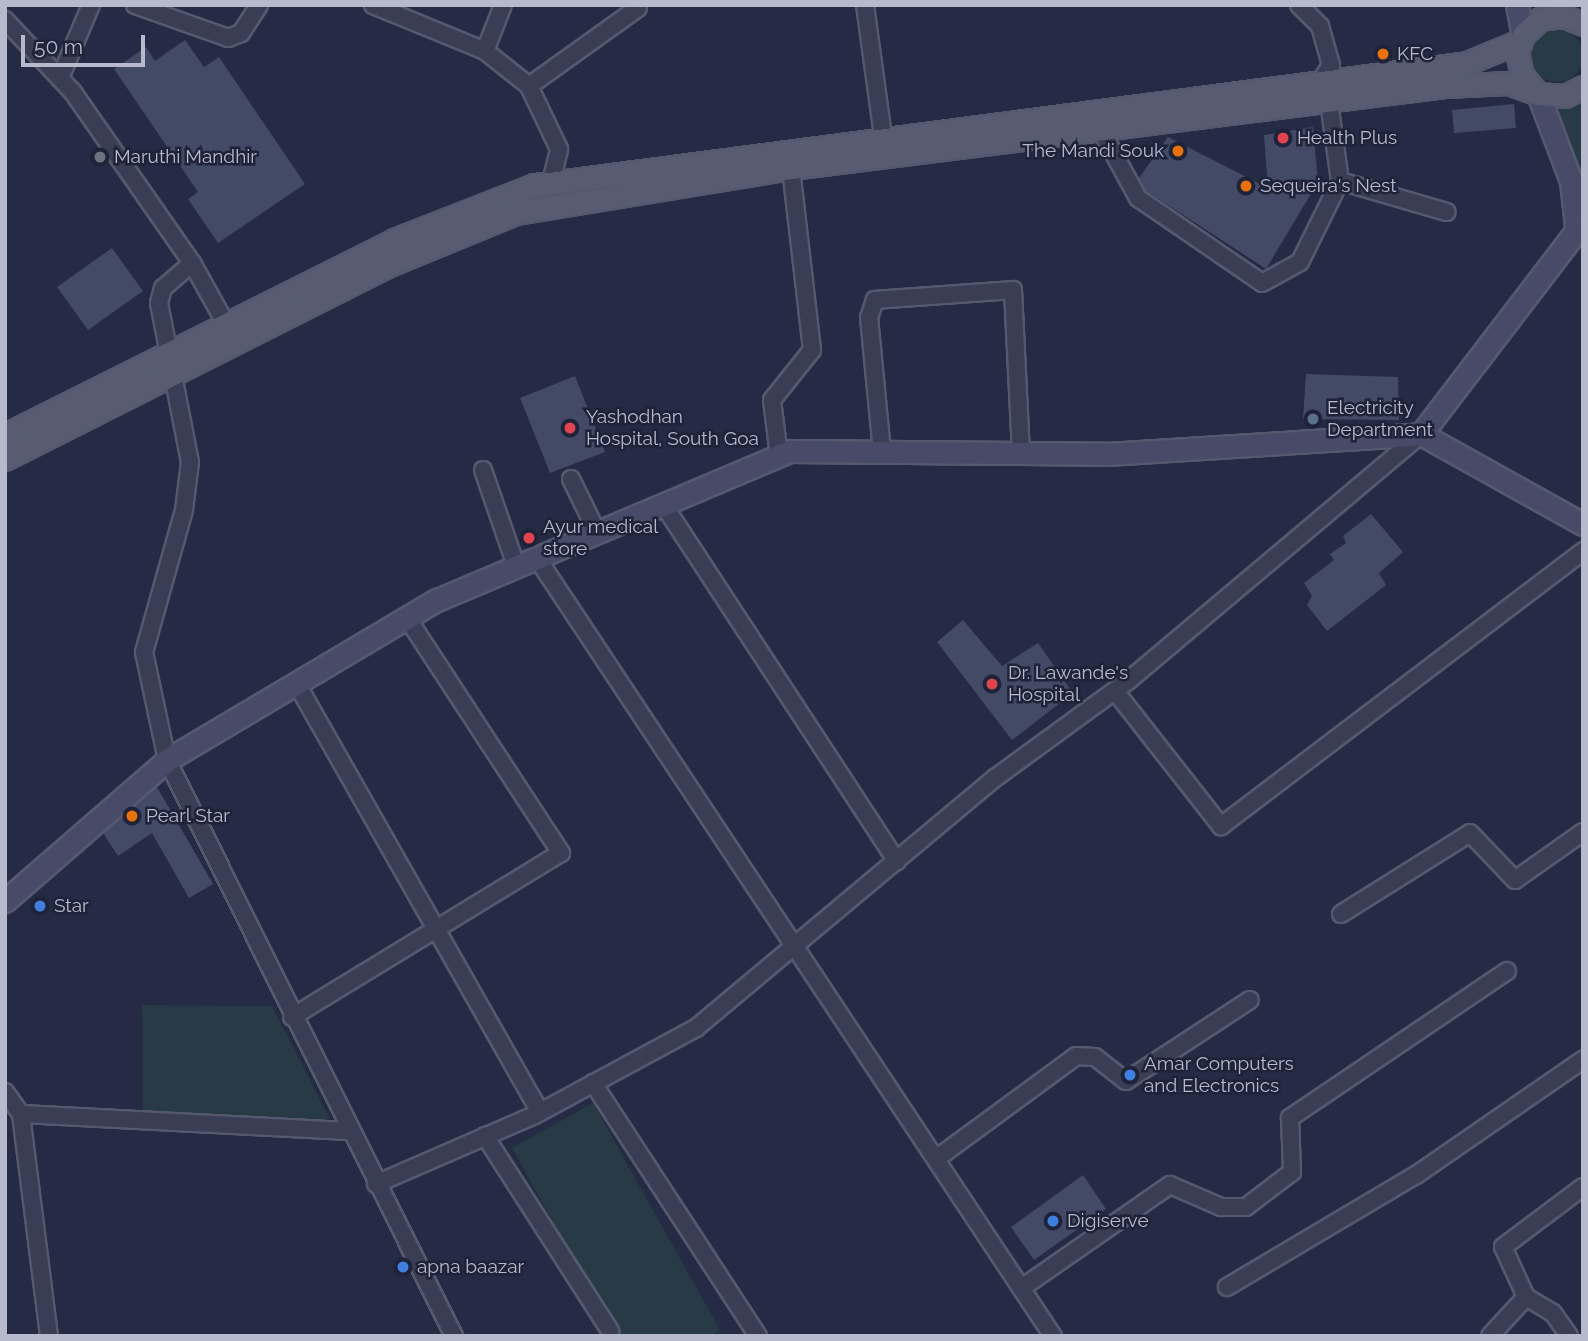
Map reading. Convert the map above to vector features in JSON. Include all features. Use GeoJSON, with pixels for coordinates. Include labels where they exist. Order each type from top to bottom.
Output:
{"type":"FeatureCollection","features":[{"type":"Feature","properties":{"kind":"main road"},"geometry":{"type":"LineString","coordinates":[[5,435],[394,240],[491,198],[551,182],[1467,63],[1521,38],[1551,16],[1572,16]]}},
{"type":"Feature","properties":{"kind":"main road"},"geometry":{"type":"LineString","coordinates":[[1521,38],[1518,64],[1538,94]]}},
{"type":"Feature","properties":{"kind":"main road"},"geometry":{"type":"LineString","coordinates":[[5,459],[389,265],[516,213],[790,168],[1102,132],[1482,82],[1538,94],[1565,96],[1583,87]]}},
{"type":"Feature","properties":{"kind":"street"},"geometry":{"type":"LineString","coordinates":[[60,78],[91,5]]}},
{"type":"Feature","properties":{"kind":"street"},"geometry":{"type":"LineString","coordinates":[[135,5],[228,38],[241,33],[260,5]]}},
{"type":"Feature","properties":{"kind":"street"},"geometry":{"type":"LineString","coordinates":[[485,51],[503,5]]}},
{"type":"Feature","properties":{"kind":"street"},"geometry":{"type":"LineString","coordinates":[[864,5],[883,137]]}},
{"type":"Feature","properties":{"kind":"street"},"geometry":{"type":"LineString","coordinates":[[1299,5],[1320,26],[1331,65],[1321,81]]}},
{"type":"Feature","properties":{"kind":"street"},"geometry":{"type":"LineString","coordinates":[[1517,5],[1521,38]]}},
{"type":"Feature","properties":{"kind":"street"},"geometry":{"type":"LineString","coordinates":[[374,6],[485,51],[529,86],[559,149],[551,182]]}},
{"type":"Feature","properties":{"kind":"street"},"geometry":{"type":"LineString","coordinates":[[529,86],[638,8]]}},
{"type":"Feature","properties":{"kind":"street"},"geometry":{"type":"LineString","coordinates":[[5,20],[60,78],[192,263],[226,324]]}},
{"type":"Feature","properties":{"kind":"street"},"geometry":{"type":"LineString","coordinates":[[376,1184],[540,1112],[696,1028],[995,778],[1115,691],[1421,434],[1581,228],[1571,181],[1538,94]]}},
{"type":"Feature","properties":{"kind":"street"},"geometry":{"type":"LineString","coordinates":[[1102,132],[1138,198],[1262,283],[1300,262],[1340,181],[1329,102]]}},
{"type":"Feature","properties":{"kind":"street"},"geometry":{"type":"LineString","coordinates":[[779,456],[772,400],[812,350],[790,168]]}},
{"type":"Feature","properties":{"kind":"street"},"geometry":{"type":"LineString","coordinates":[[1340,181],[1447,212]]}},
{"type":"Feature","properties":{"kind":"street"},"geometry":{"type":"LineString","coordinates":[[192,263],[163,288],[167,354],[190,463],[184,510],[144,652],[167,760],[292,1017],[454,1336]]}},
{"type":"Feature","properties":{"kind":"street"},"geometry":{"type":"LineString","coordinates":[[882,452],[869,318],[875,300],[1013,290],[1021,453]]}},
{"type":"Feature","properties":{"kind":"street"},"geometry":{"type":"LineString","coordinates":[[5,901],[167,760],[298,685],[407,618],[516,566],[779,456],[1306,446],[1421,434],[1583,524]]}},
{"type":"Feature","properties":{"kind":"street"},"geometry":{"type":"LineString","coordinates":[[483,470],[516,566]]}},
{"type":"Feature","properties":{"kind":"street"},"geometry":{"type":"LineString","coordinates":[[571,479],[597,532]]}},
{"type":"Feature","properties":{"kind":"street"},"geometry":{"type":"LineString","coordinates":[[663,504],[897,861]]}},
{"type":"Feature","properties":{"kind":"street"},"geometry":{"type":"LineString","coordinates":[[1115,691],[1221,826],[1583,551]]}},
{"type":"Feature","properties":{"kind":"street"},"geometry":{"type":"LineString","coordinates":[[537,558],[798,944],[1054,1336]]}},
{"type":"Feature","properties":{"kind":"street"},"geometry":{"type":"LineString","coordinates":[[292,1017],[442,929],[561,853],[407,618]]}},
{"type":"Feature","properties":{"kind":"street"},"geometry":{"type":"LineString","coordinates":[[298,685],[442,929],[540,1112]]}},
{"type":"Feature","properties":{"kind":"street"},"geometry":{"type":"LineString","coordinates":[[1341,914],[1470,833],[1515,880],[1583,832]]}},
{"type":"Feature","properties":{"kind":"street"},"geometry":{"type":"LineString","coordinates":[[1023,1287],[1170,1185],[1221,1208],[1246,1207],[1292,1172],[1290,1118],[1507,971]]}},
{"type":"Feature","properties":{"kind":"street"},"geometry":{"type":"LineString","coordinates":[[936,1159],[1076,1056],[1095,1057],[1126,1081],[1250,1000]]}},
{"type":"Feature","properties":{"kind":"street"},"geometry":{"type":"LineString","coordinates":[[1227,1287],[1416,1175],[1583,1060]]}},
{"type":"Feature","properties":{"kind":"street"},"geometry":{"type":"LineString","coordinates":[[593,1083],[758,1336]]}},
{"type":"Feature","properties":{"kind":"street"},"geometry":{"type":"LineString","coordinates":[[5,1092],[13,1113],[49,1336]]}},
{"type":"Feature","properties":{"kind":"street"},"geometry":{"type":"LineString","coordinates":[[13,1113],[349,1131]]}},
{"type":"Feature","properties":{"kind":"street"},"geometry":{"type":"LineString","coordinates":[[485,1136],[610,1331]]}},
{"type":"Feature","properties":{"kind":"street"},"geometry":{"type":"LineString","coordinates":[[1569,1336],[1553,1312],[1526,1297],[1503,1247],[1583,1187]]}},
{"type":"Feature","properties":{"kind":"street"},"geometry":{"type":"LineString","coordinates":[[1490,1336],[1526,1297]]}},
{"type":"Feature","properties":{"kind":"shaded area"},"geometry":{"type":"Polygon","coordinates":[[[1557,30],[1567,32],[1575,38],[1581,46],[1581,66],[1575,74],[1567,80],[1557,82],[1547,80],[1539,74],[1533,66],[1531,56],[1533,46],[1539,38],[1547,32],[1557,30]]]}},
{"type":"Feature","properties":{"kind":"shaded area"},"geometry":{"type":"Polygon","coordinates":[[[1583,103],[1583,183],[1557,110],[1583,103]]]}},
{"type":"Feature","properties":{"kind":"shaded area"},"geometry":{"type":"Polygon","coordinates":[[[142,1005],[272,1006],[330,1119],[143,1117],[142,1005]]]}},
{"type":"Feature","properties":{"kind":"shaded area"},"geometry":{"type":"Polygon","coordinates":[[[593,1103],[720,1330],[711,1336],[617,1336],[512,1148],[593,1103]]]}},
{"type":"Feature","properties":{"kind":"building"},"geometry":{"type":"Polygon","coordinates":[[[185,40],[204,67],[219,57],[305,184],[218,243],[188,199],[198,192],[114,69],[146,47],[155,61],[185,40]]]}},
{"type":"Feature","properties":{"kind":"building"},"geometry":{"type":"Polygon","coordinates":[[[1514,104],[1516,128],[1454,133],[1452,110],[1514,104]]]}},
{"type":"Feature","properties":{"kind":"building"},"geometry":{"type":"Polygon","coordinates":[[[1313,127],[1318,182],[1266,269],[1145,190],[1139,178],[1168,137],[1268,188],[1264,135],[1313,127]]]}},
{"type":"Feature","properties":{"kind":"building"},"geometry":{"type":"Polygon","coordinates":[[[112,248],[143,291],[88,330],[57,287],[112,248]]]}},
{"type":"Feature","properties":{"kind":"building"},"geometry":{"type":"Polygon","coordinates":[[[1306,374],[1398,377],[1399,420],[1303,419],[1306,374]]]}},
{"type":"Feature","properties":{"kind":"building"},"geometry":{"type":"Polygon","coordinates":[[[575,376],[605,452],[550,473],[520,398],[575,376]]]}},
{"type":"Feature","properties":{"kind":"building"},"geometry":{"type":"Polygon","coordinates":[[[1371,514],[1403,552],[1379,573],[1386,585],[1327,631],[1307,605],[1312,596],[1304,583],[1334,560],[1330,554],[1346,543],[1343,536],[1371,514]]]}},
{"type":"Feature","properties":{"kind":"building"},"geometry":{"type":"Polygon","coordinates":[[[963,620],[1002,666],[1038,643],[1073,693],[1012,740],[937,642],[963,620]]]}},
{"type":"Feature","properties":{"kind":"building"},"geometry":{"type":"Polygon","coordinates":[[[157,787],[213,884],[189,898],[152,833],[118,856],[103,833],[157,787]]]}},
{"type":"Feature","properties":{"kind":"building"},"geometry":{"type":"Polygon","coordinates":[[[1083,1175],[1106,1209],[1034,1260],[1011,1227],[1083,1175]]]}},
{"type":"Feature","properties":{"kind":"place","name":"KFC"},"geometry":{"type":"Point","coordinates":[1383,54]}},
{"type":"Feature","properties":{"kind":"place","name":"Health Plus"},"geometry":{"type":"Point","coordinates":[1283,138]}},
{"type":"Feature","properties":{"kind":"place","name":"The Mandi Souk"},"geometry":{"type":"Point","coordinates":[1178,151]}},
{"type":"Feature","properties":{"kind":"place","name":"Maruthi Mandhir"},"geometry":{"type":"Point","coordinates":[100,157]}},
{"type":"Feature","properties":{"kind":"place","name":"Sequeira's Nest"},"geometry":{"type":"Point","coordinates":[1246,186]}},
{"type":"Feature","properties":{"kind":"place","name":"Electricity Department"},"geometry":{"type":"Point","coordinates":[1313,419]}},
{"type":"Feature","properties":{"kind":"place","name":"Yashodhan Hospital, South Goa"},"geometry":{"type":"Point","coordinates":[570,428]}},
{"type":"Feature","properties":{"kind":"place","name":"Ayur medical store"},"geometry":{"type":"Point","coordinates":[529,538]}},
{"type":"Feature","properties":{"kind":"place","name":"Dr. Lawande's Hospital"},"geometry":{"type":"Point","coordinates":[992,684]}},
{"type":"Feature","properties":{"kind":"place","name":"Pearl Star"},"geometry":{"type":"Point","coordinates":[132,816]}},
{"type":"Feature","properties":{"kind":"place","name":"Star"},"geometry":{"type":"Point","coordinates":[40,906]}},
{"type":"Feature","properties":{"kind":"place","name":"Amar Computers and Electronics"},"geometry":{"type":"Point","coordinates":[1130,1075]}},
{"type":"Feature","properties":{"kind":"place","name":"Digiserve"},"geometry":{"type":"Point","coordinates":[1053,1221]}},
{"type":"Feature","properties":{"kind":"place","name":"apna baazar"},"geometry":{"type":"Point","coordinates":[403,1267]}}]}
